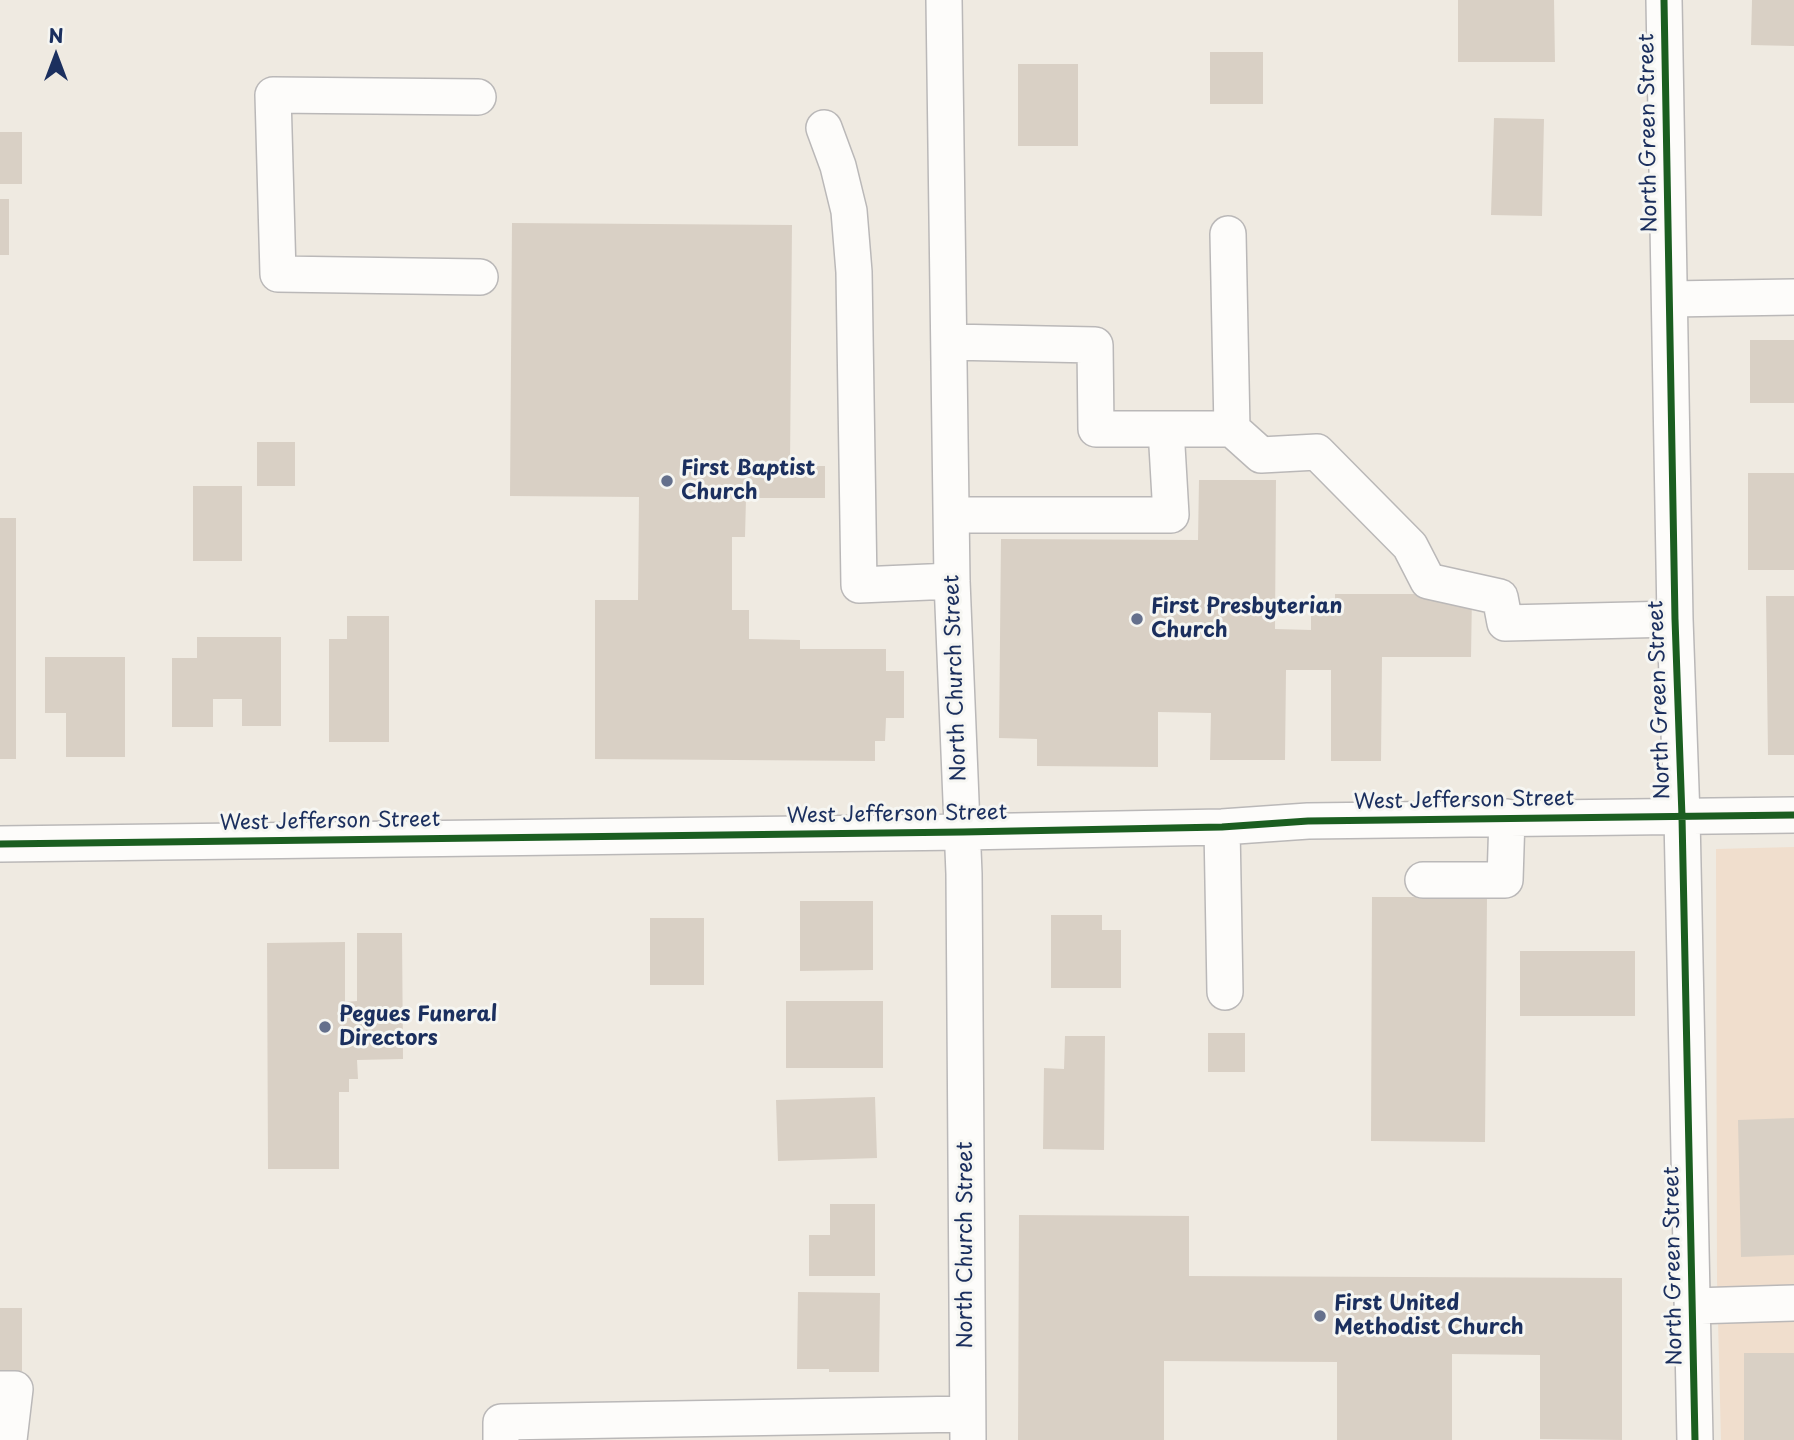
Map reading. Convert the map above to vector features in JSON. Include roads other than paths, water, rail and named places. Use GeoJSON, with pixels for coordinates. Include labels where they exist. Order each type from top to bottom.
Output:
{"type":"FeatureCollection","features":[{"type":"Feature","properties":{"kind":"street","name":"North Church Street"},"geometry":{"type":"LineString","coordinates":[[944,0],[952,581],[964,874],[967,1427]]}},
{"type":"Feature","properties":{"kind":"street","name":"North Green Street"},"geometry":{"type":"LineString","coordinates":[[1664,0],[1675,619],[1682,817],[1695,1440]]}},
{"type":"Feature","properties":{"kind":"street"},"geometry":{"type":"LineString","coordinates":[[478,97],[273,95],[278,274],[480,276]]}},
{"type":"Feature","properties":{"kind":"street"},"geometry":{"type":"LineString","coordinates":[[824,128],[838,166],[849,211],[854,272],[859,585],[952,581]]}},
{"type":"Feature","properties":{"kind":"street"},"geometry":{"type":"LineString","coordinates":[[1228,234],[1232,429]]}},
{"type":"Feature","properties":{"kind":"street"},"geometry":{"type":"LineString","coordinates":[[1670,299],[1794,297]]}},
{"type":"Feature","properties":{"kind":"street"},"geometry":{"type":"LineString","coordinates":[[949,342],[1095,345],[1096,429],[1232,429],[1261,455],[1317,452],[1410,546],[1428,581],[1500,597],[1505,623],[1675,619]]}},
{"type":"Feature","properties":{"kind":"street"},"geometry":{"type":"LineString","coordinates":[[952,514],[1171,514],[1166,429]]}},
{"type":"Feature","properties":{"kind":"street","name":"West Jefferson Street"},"geometry":{"type":"LineString","coordinates":[[0,844],[962,832],[1222,827],[1308,821],[1794,815]]}},
{"type":"Feature","properties":{"kind":"street"},"geometry":{"type":"LineString","coordinates":[[1423,880],[1505,880],[1507,817]]}},
{"type":"Feature","properties":{"kind":"street"},"geometry":{"type":"LineString","coordinates":[[1222,827],[1225,992]]}},
{"type":"Feature","properties":{"kind":"street"},"geometry":{"type":"LineString","coordinates":[[1693,1306],[1794,1303]]}},
{"type":"Feature","properties":{"kind":"street"},"geometry":{"type":"LineString","coordinates":[[0,1389],[15,1389],[9,1440]]}},
{"type":"Feature","properties":{"kind":"street"},"geometry":{"type":"LineString","coordinates":[[502,1440],[501,1422],[967,1427]]}},
{"type":"Feature","properties":{"kind":"place","name":"First Baptist Church"},"geometry":{"type":"Point","coordinates":[667,481]}},
{"type":"Feature","properties":{"kind":"place","name":"First Presbyterian Church"},"geometry":{"type":"Point","coordinates":[1137,619]}},
{"type":"Feature","properties":{"kind":"place","name":"Pegues Funeral Directors"},"geometry":{"type":"Point","coordinates":[325,1027]}},
{"type":"Feature","properties":{"kind":"place","name":"First United Methodist Church"},"geometry":{"type":"Point","coordinates":[1320,1316]}}]}
